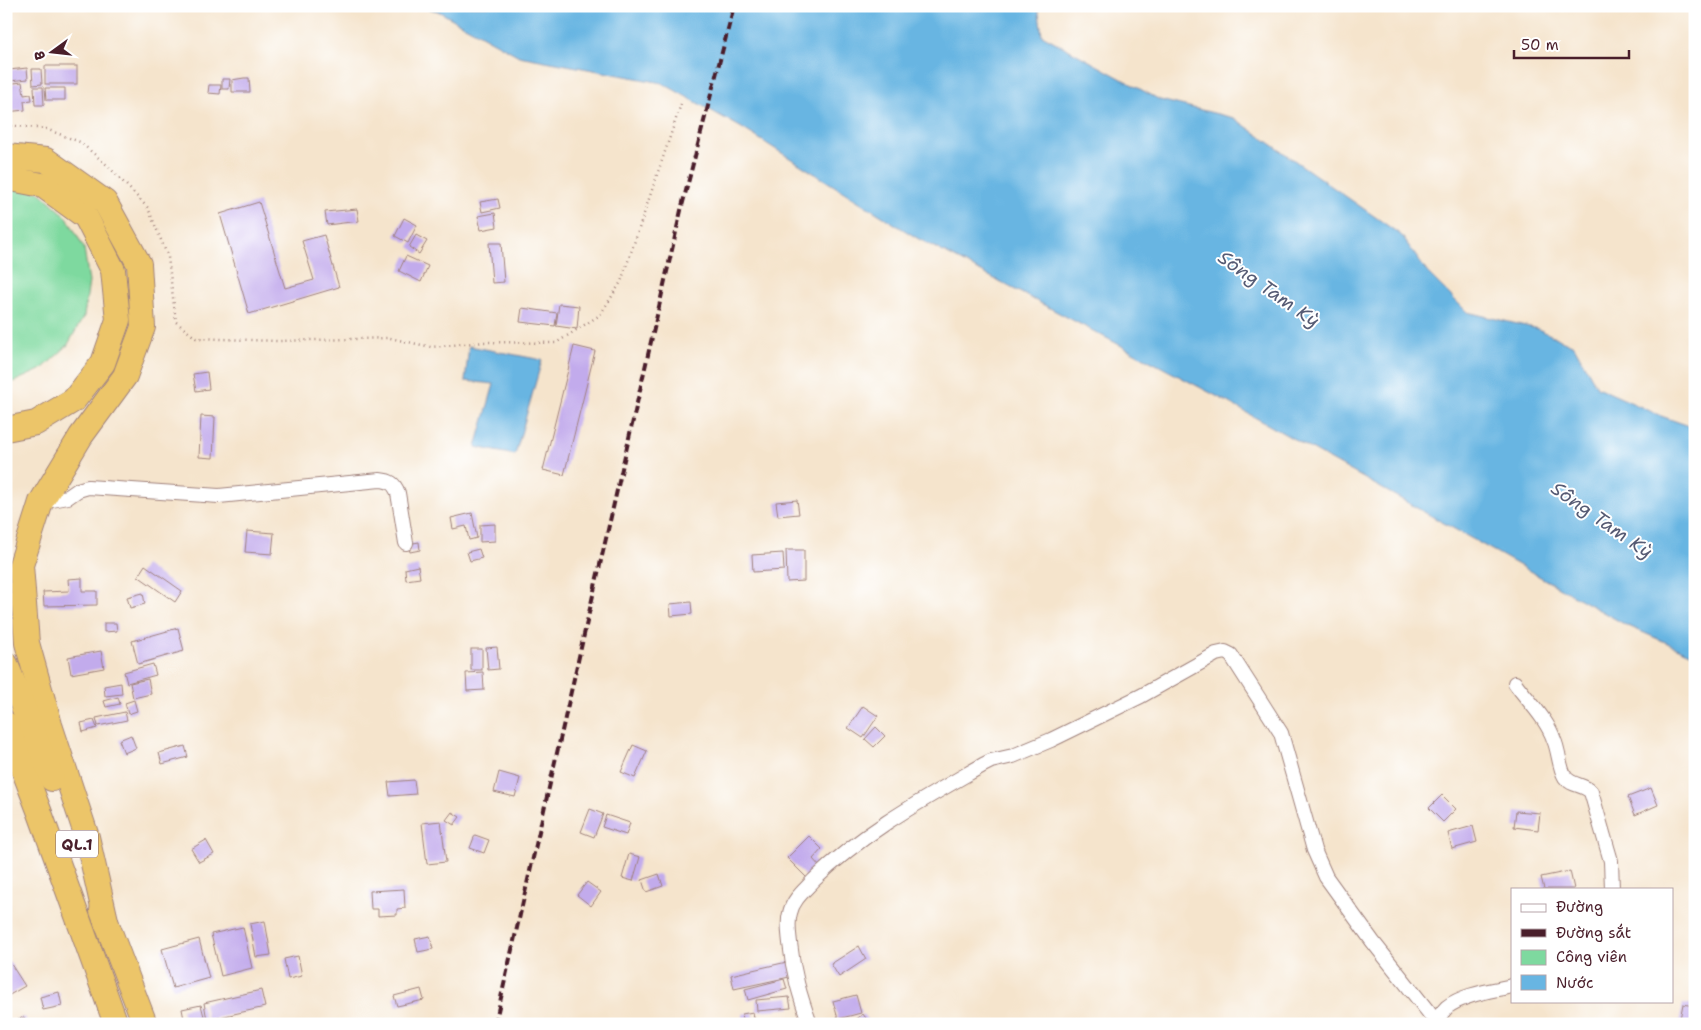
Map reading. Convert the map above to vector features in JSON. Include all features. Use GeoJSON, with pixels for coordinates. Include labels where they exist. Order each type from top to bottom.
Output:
{"type":"FeatureCollection","features":[{"type":"Feature","properties":{"kind":"highway"},"geometry":{"type":"LineString","coordinates":[[6,156],[46,160],[104,202],[139,264],[143,327],[125,376],[81,436],[41,502],[20,565],[27,642],[50,725],[87,837],[108,925]]}},
{"type":"Feature","properties":{"kind":"highway"},"geometry":{"type":"LineString","coordinates":[[6,178],[42,184],[86,217],[113,270],[118,320],[104,363],[74,400],[36,423],[6,430]]}},
{"type":"Feature","properties":{"kind":"highway","name":"QL.1"},"geometry":{"type":"LineString","coordinates":[[6,664],[36,736],[145,1024]]}},
{"type":"Feature","properties":{"kind":"highway","name":"QL.1"},"geometry":{"type":"LineString","coordinates":[[6,724],[116,1024]]}},
{"type":"Feature","properties":{"kind":"street"},"geometry":{"type":"LineString","coordinates":[[41,502],[68,496],[88,487],[219,496],[380,480],[389,481],[395,486],[398,493],[406,543]]}},
{"type":"Feature","properties":{"kind":"street"},"geometry":{"type":"LineString","coordinates":[[810,1024],[797,987],[788,923],[792,906],[800,894],[834,860],[927,797],[983,765],[991,761],[1013,756],[1051,740],[1141,696],[1216,654],[1225,652],[1232,655],[1281,733],[1314,850],[1326,877],[1373,942],[1437,1022],[1445,1008],[1454,1003],[1480,993],[1511,986]]}},
{"type":"Feature","properties":{"kind":"street"},"geometry":{"type":"LineString","coordinates":[[1514,683],[1549,728],[1555,741],[1564,776],[1571,782],[1587,787],[1591,792],[1611,861],[1612,888]]}},
{"type":"Feature","properties":{"kind":"path"},"geometry":{"type":"LineString","coordinates":[[6,126],[46,128],[80,142],[107,165],[148,208],[168,257],[176,322],[196,338],[277,341],[390,338],[431,347],[485,342],[556,343],[600,315],[621,282],[681,104]]}},
{"type":"Feature","properties":{"kind":"green space"},"geometry":{"type":"Polygon","coordinates":[[[6,179],[42,194],[67,217],[84,248],[89,282],[84,316],[67,346],[42,369],[6,384],[6,179]]]}},
{"type":"Feature","properties":{"kind":"water","name":"Sông Tam Kỳ"},"geometry":{"type":"Polygon","coordinates":[[[416,6],[1038,6],[1042,35],[1160,100],[1234,118],[1401,235],[1427,272],[1467,312],[1538,329],[1574,346],[1597,387],[1661,416],[1695,428],[1695,655],[1626,625],[1224,400],[917,238],[742,128],[662,83],[519,56],[438,11],[416,6]]]}},
{"type":"Feature","properties":{"kind":"water"},"geometry":{"type":"Polygon","coordinates":[[[469,346],[542,360],[515,455],[476,447],[494,384],[465,381],[469,346]]]}},
{"type":"Feature","properties":{"kind":"building"},"geometry":{"type":"Polygon","coordinates":[[[45,66],[77,66],[77,84],[45,84],[45,66]]]}},
{"type":"Feature","properties":{"kind":"building"},"geometry":{"type":"Polygon","coordinates":[[[27,68],[28,79],[10,81],[9,70],[27,68]]]}},
{"type":"Feature","properties":{"kind":"building"},"geometry":{"type":"Polygon","coordinates":[[[32,69],[41,69],[42,84],[33,85],[32,69]]]}},
{"type":"Feature","properties":{"kind":"building"},"geometry":{"type":"Polygon","coordinates":[[[249,78],[250,92],[232,92],[232,80],[249,78]]]}},
{"type":"Feature","properties":{"kind":"building"},"geometry":{"type":"Polygon","coordinates":[[[222,79],[230,79],[229,89],[222,89],[222,79]]]}},
{"type":"Feature","properties":{"kind":"building"},"geometry":{"type":"Polygon","coordinates":[[[22,82],[24,95],[31,94],[32,100],[24,101],[25,110],[6,112],[6,84],[22,82]]]}},
{"type":"Feature","properties":{"kind":"building"},"geometry":{"type":"Polygon","coordinates":[[[209,85],[221,85],[220,94],[208,93],[209,85]]]}},
{"type":"Feature","properties":{"kind":"building"},"geometry":{"type":"Polygon","coordinates":[[[34,87],[43,87],[44,105],[35,105],[34,87]]]}},
{"type":"Feature","properties":{"kind":"building"},"geometry":{"type":"Polygon","coordinates":[[[45,88],[65,88],[65,100],[46,100],[45,88]]]}},
{"type":"Feature","properties":{"kind":"building"},"geometry":{"type":"Polygon","coordinates":[[[498,199],[500,208],[482,212],[480,202],[498,199]]]}},
{"type":"Feature","properties":{"kind":"building"},"geometry":{"type":"Polygon","coordinates":[[[259,202],[285,288],[314,280],[302,241],[324,235],[339,287],[249,314],[220,214],[259,202]]]}},
{"type":"Feature","properties":{"kind":"building"},"geometry":{"type":"Polygon","coordinates":[[[357,209],[359,221],[327,225],[325,212],[357,209]]]}},
{"type":"Feature","properties":{"kind":"building"},"geometry":{"type":"Polygon","coordinates":[[[495,213],[497,227],[481,230],[478,216],[495,213]]]}},
{"type":"Feature","properties":{"kind":"building"},"geometry":{"type":"Polygon","coordinates":[[[404,218],[417,225],[408,243],[395,236],[404,218]]]}},
{"type":"Feature","properties":{"kind":"building"},"geometry":{"type":"Polygon","coordinates":[[[416,235],[427,241],[419,254],[409,247],[416,235]]]}},
{"type":"Feature","properties":{"kind":"building"},"geometry":{"type":"Polygon","coordinates":[[[489,243],[501,243],[504,282],[492,283],[489,243]]]}},
{"type":"Feature","properties":{"kind":"building"},"geometry":{"type":"Polygon","coordinates":[[[406,256],[428,266],[421,282],[399,271],[406,256]]]}},
{"type":"Feature","properties":{"kind":"building"},"geometry":{"type":"Polygon","coordinates":[[[559,304],[579,306],[577,329],[556,326],[559,304]]]}},
{"type":"Feature","properties":{"kind":"building"},"geometry":{"type":"Polygon","coordinates":[[[522,308],[557,313],[555,326],[520,322],[522,308]]]}},
{"type":"Feature","properties":{"kind":"building"},"geometry":{"type":"Polygon","coordinates":[[[574,346],[595,351],[564,475],[543,470],[574,346]]]}},
{"type":"Feature","properties":{"kind":"building"},"geometry":{"type":"Polygon","coordinates":[[[207,372],[209,389],[196,391],[193,374],[207,372]]]}},
{"type":"Feature","properties":{"kind":"building"},"geometry":{"type":"Polygon","coordinates":[[[201,416],[215,417],[213,458],[199,457],[201,416]]]}},
{"type":"Feature","properties":{"kind":"building"},"geometry":{"type":"Polygon","coordinates":[[[797,500],[799,514],[778,516],[776,502],[797,500]]]}},
{"type":"Feature","properties":{"kind":"building"},"geometry":{"type":"Polygon","coordinates":[[[472,513],[477,538],[469,540],[466,526],[453,529],[451,518],[472,513]]]}},
{"type":"Feature","properties":{"kind":"building"},"geometry":{"type":"Polygon","coordinates":[[[495,524],[495,541],[480,542],[480,525],[495,524]]]}},
{"type":"Feature","properties":{"kind":"building"},"geometry":{"type":"Polygon","coordinates":[[[247,531],[274,533],[272,554],[245,552],[247,531]]]}},
{"type":"Feature","properties":{"kind":"building"},"geometry":{"type":"Polygon","coordinates":[[[419,542],[420,550],[410,552],[408,544],[419,542]]]}},
{"type":"Feature","properties":{"kind":"building"},"geometry":{"type":"Polygon","coordinates":[[[479,549],[482,558],[470,561],[467,552],[479,549]]]}},
{"type":"Feature","properties":{"kind":"building"},"geometry":{"type":"Polygon","coordinates":[[[786,550],[804,550],[804,581],[787,582],[786,550]]]}},
{"type":"Feature","properties":{"kind":"building"},"geometry":{"type":"Polygon","coordinates":[[[783,553],[784,570],[753,572],[752,555],[783,553]]]}},
{"type":"Feature","properties":{"kind":"building"},"geometry":{"type":"Polygon","coordinates":[[[145,565],[182,591],[175,602],[138,576],[145,565]]]}},
{"type":"Feature","properties":{"kind":"building"},"geometry":{"type":"Polygon","coordinates":[[[418,566],[420,578],[406,580],[405,569],[418,566]]]}},
{"type":"Feature","properties":{"kind":"building"},"geometry":{"type":"Polygon","coordinates":[[[82,578],[82,591],[97,591],[97,605],[44,606],[43,592],[69,591],[68,579],[82,578]]]}},
{"type":"Feature","properties":{"kind":"building"},"geometry":{"type":"Polygon","coordinates":[[[143,593],[145,604],[130,608],[127,597],[143,593]]]}},
{"type":"Feature","properties":{"kind":"building"},"geometry":{"type":"Polygon","coordinates":[[[691,602],[692,614],[671,616],[670,604],[691,602]]]}},
{"type":"Feature","properties":{"kind":"building"},"geometry":{"type":"Polygon","coordinates":[[[104,623],[116,623],[117,631],[104,632],[104,623]]]}},
{"type":"Feature","properties":{"kind":"building"},"geometry":{"type":"Polygon","coordinates":[[[178,628],[184,651],[138,664],[132,641],[178,628]]]}},
{"type":"Feature","properties":{"kind":"building"},"geometry":{"type":"Polygon","coordinates":[[[497,647],[499,669],[488,670],[486,648],[497,647]]]}},
{"type":"Feature","properties":{"kind":"building"},"geometry":{"type":"Polygon","coordinates":[[[471,649],[482,649],[482,670],[471,670],[471,649]]]}},
{"type":"Feature","properties":{"kind":"building"},"geometry":{"type":"Polygon","coordinates":[[[101,651],[104,668],[71,674],[68,657],[101,651]]]}},
{"type":"Feature","properties":{"kind":"building"},"geometry":{"type":"Polygon","coordinates":[[[153,664],[156,675],[127,683],[124,672],[153,664]]]}},
{"type":"Feature","properties":{"kind":"building"},"geometry":{"type":"Polygon","coordinates":[[[483,672],[484,690],[467,691],[466,673],[483,672]]]}},
{"type":"Feature","properties":{"kind":"building"},"geometry":{"type":"Polygon","coordinates":[[[148,679],[151,694],[133,698],[130,683],[148,679]]]}},
{"type":"Feature","properties":{"kind":"building"},"geometry":{"type":"Polygon","coordinates":[[[121,683],[122,694],[105,696],[104,686],[121,683]]]}},
{"type":"Feature","properties":{"kind":"building"},"geometry":{"type":"Polygon","coordinates":[[[118,697],[120,704],[106,707],[104,701],[118,697]]]}},
{"type":"Feature","properties":{"kind":"building"},"geometry":{"type":"Polygon","coordinates":[[[134,700],[137,711],[128,714],[125,703],[134,700]]]}},
{"type":"Feature","properties":{"kind":"building"},"geometry":{"type":"Polygon","coordinates":[[[863,706],[878,716],[863,738],[848,728],[863,706]]]}},
{"type":"Feature","properties":{"kind":"building"},"geometry":{"type":"Polygon","coordinates":[[[125,712],[127,720],[98,726],[96,718],[125,712]]]}},
{"type":"Feature","properties":{"kind":"building"},"geometry":{"type":"Polygon","coordinates":[[[94,720],[97,728],[83,732],[81,723],[94,720]]]}},
{"type":"Feature","properties":{"kind":"building"},"geometry":{"type":"Polygon","coordinates":[[[876,727],[885,736],[874,747],[865,739],[876,727]]]}},
{"type":"Feature","properties":{"kind":"building"},"geometry":{"type":"Polygon","coordinates":[[[131,735],[136,748],[124,753],[119,740],[131,735]]]}},
{"type":"Feature","properties":{"kind":"building"},"geometry":{"type":"Polygon","coordinates":[[[633,745],[647,751],[635,778],[621,772],[633,745]]]}},
{"type":"Feature","properties":{"kind":"building"},"geometry":{"type":"Polygon","coordinates":[[[185,746],[188,757],[162,764],[159,753],[185,746]]]}},
{"type":"Feature","properties":{"kind":"building"},"geometry":{"type":"Polygon","coordinates":[[[499,772],[520,778],[515,797],[494,792],[499,772]]]}},
{"type":"Feature","properties":{"kind":"building"},"geometry":{"type":"Polygon","coordinates":[[[414,780],[416,794],[390,796],[388,782],[414,780]]]}},
{"type":"Feature","properties":{"kind":"building"},"geometry":{"type":"Polygon","coordinates":[[[1651,788],[1658,805],[1635,815],[1628,797],[1651,788]]]}},
{"type":"Feature","properties":{"kind":"building"},"geometry":{"type":"Polygon","coordinates":[[[1442,795],[1456,809],[1443,822],[1429,808],[1442,795]]]}},
{"type":"Feature","properties":{"kind":"building"},"geometry":{"type":"Polygon","coordinates":[[[590,809],[603,814],[594,837],[581,832],[590,809]]]}},
{"type":"Feature","properties":{"kind":"building"},"geometry":{"type":"Polygon","coordinates":[[[1516,811],[1540,813],[1538,830],[1514,827],[1516,811]]]}},
{"type":"Feature","properties":{"kind":"building"},"geometry":{"type":"Polygon","coordinates":[[[452,812],[460,817],[454,825],[446,820],[452,812]]]}},
{"type":"Feature","properties":{"kind":"building"},"geometry":{"type":"Polygon","coordinates":[[[606,815],[630,823],[626,835],[602,827],[606,815]]]}},
{"type":"Feature","properties":{"kind":"building"},"geometry":{"type":"Polygon","coordinates":[[[441,821],[446,862],[427,864],[422,823],[441,821]]]}},
{"type":"Feature","properties":{"kind":"building"},"geometry":{"type":"Polygon","coordinates":[[[1473,826],[1477,842],[1452,849],[1448,833],[1473,826]]]}},
{"type":"Feature","properties":{"kind":"building"},"geometry":{"type":"Polygon","coordinates":[[[475,835],[489,840],[484,853],[470,848],[475,835]]]}},
{"type":"Feature","properties":{"kind":"building"},"geometry":{"type":"Polygon","coordinates":[[[809,836],[822,849],[813,859],[820,867],[808,879],[787,858],[809,836]]]}},
{"type":"Feature","properties":{"kind":"building"},"geometry":{"type":"Polygon","coordinates":[[[206,840],[214,854],[199,862],[191,849],[206,840]]]}},
{"type":"Feature","properties":{"kind":"building"},"geometry":{"type":"Polygon","coordinates":[[[629,854],[640,857],[633,881],[622,878],[629,854]]]}},
{"type":"Feature","properties":{"kind":"building"},"geometry":{"type":"Polygon","coordinates":[[[1570,871],[1574,888],[1544,888],[1541,877],[1570,871]]]}},
{"type":"Feature","properties":{"kind":"building"},"geometry":{"type":"Polygon","coordinates":[[[659,874],[663,886],[646,892],[642,880],[659,874]]]}},
{"type":"Feature","properties":{"kind":"building"},"geometry":{"type":"Polygon","coordinates":[[[587,882],[601,892],[591,906],[577,895],[587,882]]]}},
{"type":"Feature","properties":{"kind":"building"},"geometry":{"type":"Polygon","coordinates":[[[404,889],[405,908],[397,909],[397,915],[378,916],[378,909],[371,909],[370,891],[404,889]]]}},
{"type":"Feature","properties":{"kind":"building"},"geometry":{"type":"Polygon","coordinates":[[[265,921],[271,955],[256,957],[250,924],[265,921]]]}},
{"type":"Feature","properties":{"kind":"building"},"geometry":{"type":"Polygon","coordinates":[[[243,927],[252,968],[221,976],[211,934],[243,927]]]}},
{"type":"Feature","properties":{"kind":"building"},"geometry":{"type":"Polygon","coordinates":[[[430,936],[433,949],[418,952],[415,939],[430,936]]]}},
{"type":"Feature","properties":{"kind":"building"},"geometry":{"type":"Polygon","coordinates":[[[199,939],[209,978],[173,988],[162,949],[199,939]]]}},
{"type":"Feature","properties":{"kind":"building"},"geometry":{"type":"Polygon","coordinates":[[[859,946],[866,959],[839,977],[831,964],[859,946]]]}},
{"type":"Feature","properties":{"kind":"building"},"geometry":{"type":"Polygon","coordinates":[[[298,956],[302,976],[288,979],[284,959],[298,956]]]}},
{"type":"Feature","properties":{"kind":"building"},"geometry":{"type":"Polygon","coordinates":[[[9,961],[25,986],[6,997],[6,963],[9,961]]]}},
{"type":"Feature","properties":{"kind":"building"},"geometry":{"type":"Polygon","coordinates":[[[791,961],[794,976],[734,989],[731,975],[791,961]]]}},
{"type":"Feature","properties":{"kind":"building"},"geometry":{"type":"Polygon","coordinates":[[[784,979],[787,989],[748,1000],[745,989],[784,979]]]}},
{"type":"Feature","properties":{"kind":"building"},"geometry":{"type":"Polygon","coordinates":[[[421,989],[424,1000],[397,1006],[394,996],[421,989]]]}},
{"type":"Feature","properties":{"kind":"building"},"geometry":{"type":"Polygon","coordinates":[[[261,990],[265,1007],[207,1020],[204,1003],[261,990]]]}},
{"type":"Feature","properties":{"kind":"building"},"geometry":{"type":"Polygon","coordinates":[[[59,992],[62,1006],[43,1010],[40,997],[59,992]]]}},
{"type":"Feature","properties":{"kind":"building"},"geometry":{"type":"Polygon","coordinates":[[[856,995],[861,1013],[838,1019],[833,1001],[856,995]]]}},
{"type":"Feature","properties":{"kind":"building"},"geometry":{"type":"Polygon","coordinates":[[[789,997],[791,1008],[757,1011],[756,1000],[789,997]]]}},
{"type":"Feature","properties":{"kind":"building"},"geometry":{"type":"Polygon","coordinates":[[[1683,1004],[1695,1006],[1693,1024],[1679,1024],[1683,1004]]]}},
{"type":"Feature","properties":{"kind":"building"},"geometry":{"type":"Polygon","coordinates":[[[201,1005],[205,1020],[185,1024],[182,1009],[201,1005]]]}},
{"type":"Feature","properties":{"kind":"building"},"geometry":{"type":"Polygon","coordinates":[[[753,1012],[755,1024],[744,1024],[742,1014],[753,1012]]]}},
{"type":"Feature","properties":{"kind":"building"},"geometry":{"type":"Polygon","coordinates":[[[863,1014],[870,1024],[850,1024],[863,1014]]]}},
{"type":"Feature","properties":{"kind":"building"},"geometry":{"type":"Polygon","coordinates":[[[24,1017],[27,1024],[12,1024],[12,1022],[24,1017]]]}},
{"type":"Feature","properties":{"kind":"railway"},"geometry":{"type":"LineString","coordinates":[[495,1024],[682,206],[734,6]]}}]}
